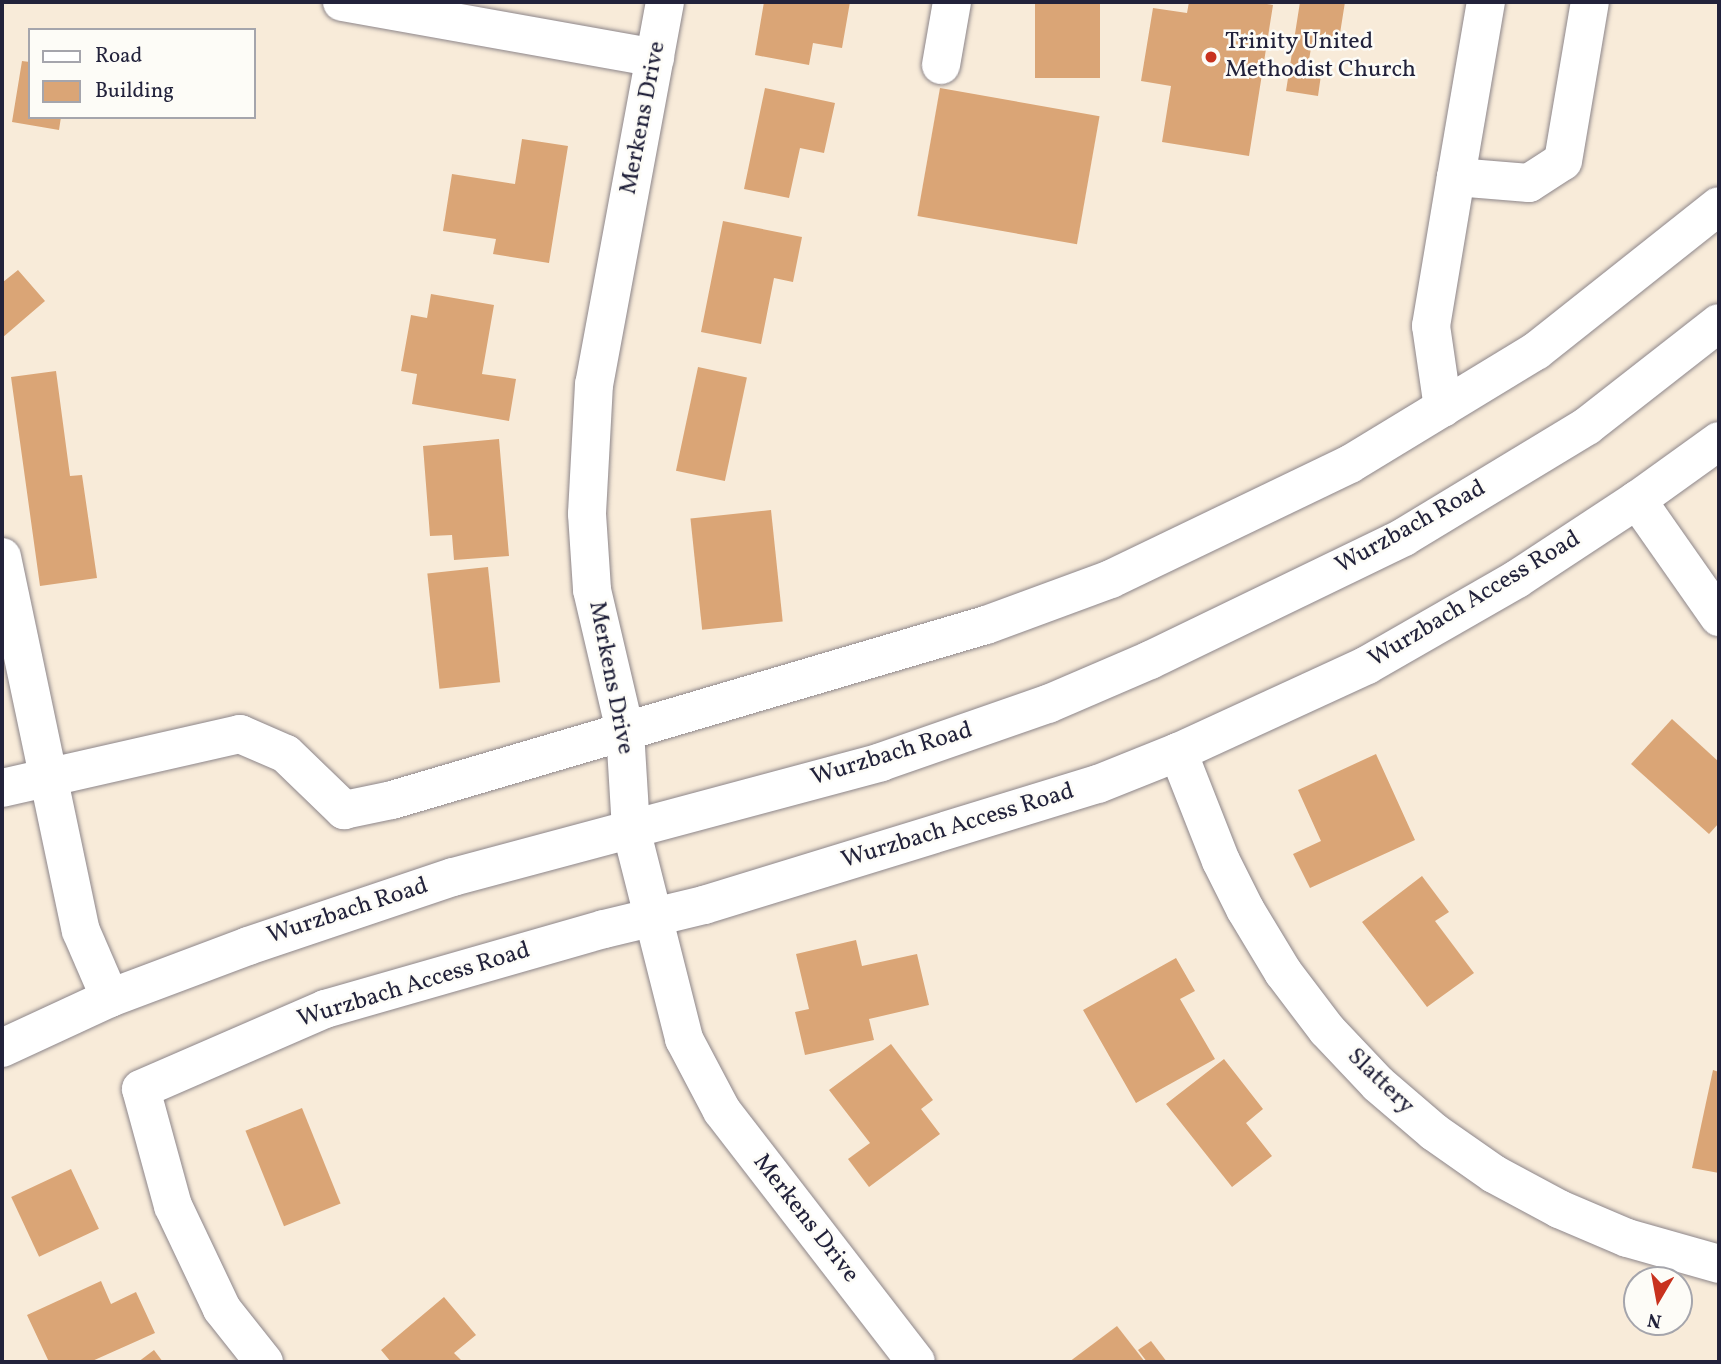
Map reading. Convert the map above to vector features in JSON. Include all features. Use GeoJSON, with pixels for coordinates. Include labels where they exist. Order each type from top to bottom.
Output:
{"type":"FeatureCollection","features":[{"type":"Feature","properties":{"kind":"street"},"geometry":{"type":"LineString","coordinates":[[342,2],[655,58]]}},
{"type":"Feature","properties":{"kind":"street","name":"Merkens Drive"},"geometry":{"type":"LineString","coordinates":[[665,2],[594,384],[587,514],[592,590],[625,731],[631,829],[684,1039],[722,1111],[916,1362]]}},
{"type":"Feature","properties":{"kind":"street"},"geometry":{"type":"LineString","coordinates":[[941,65],[952,2]]}},
{"type":"Feature","properties":{"kind":"street"},"geometry":{"type":"LineString","coordinates":[[1443,408],[1431,326],[1486,2]]}},
{"type":"Feature","properties":{"kind":"street"},"geometry":{"type":"LineString","coordinates":[[1456,177],[1529,183],[1563,160],[1590,2]]}},
{"type":"Feature","properties":{"kind":"street"},"geometry":{"type":"LineString","coordinates":[[2,788],[240,734],[286,754],[344,810],[392,800],[986,625],[1111,579],[1350,464],[1536,351],[1719,206]]}},
{"type":"Feature","properties":{"kind":"street","name":"Wurzbach Road"},"geometry":{"type":"LineString","coordinates":[[2,1048],[110,999],[248,946],[453,877],[881,762],[1048,704],[1150,660],[1404,537],[1587,426],[1719,323]]}},
{"type":"Feature","properties":{"kind":"street","name":"Wurzbach Access Road"},"geometry":{"type":"LineString","coordinates":[[264,1362],[222,1309],[173,1206],[141,1089],[326,1009],[653,918],[1098,784],[1178,752],[1367,665],[1517,579],[1637,500],[1719,441]]}},
{"type":"Feature","properties":{"kind":"street"},"geometry":{"type":"LineString","coordinates":[[1637,500],[1719,617]]}},
{"type":"Feature","properties":{"kind":"street"},"geometry":{"type":"LineString","coordinates":[[2,557],[81,931],[110,999]]}},
{"type":"Feature","properties":{"kind":"street","name":"Slattery"},"geometry":{"type":"LineString","coordinates":[[1178,752],[1221,860],[1257,930],[1283,972],[1327,1030],[1378,1084],[1434,1132],[1494,1174],[1559,1209],[1627,1238],[1719,1264]]}},
{"type":"Feature","properties":{"kind":"building"},"geometry":{"type":"Polygon","coordinates":[[[764,2],[850,2],[842,48],[813,43],[809,65],[755,55],[764,2]]]}},
{"type":"Feature","properties":{"kind":"building"},"geometry":{"type":"Polygon","coordinates":[[[1035,2],[1100,2],[1100,78],[1035,78],[1035,2]]]}},
{"type":"Feature","properties":{"kind":"building"},"geometry":{"type":"Polygon","coordinates":[[[1189,2],[1253,2],[1273,5],[1249,156],[1162,142],[1171,86],[1141,81],[1153,8],[1187,13],[1189,2]]]}},
{"type":"Feature","properties":{"kind":"building"},"geometry":{"type":"Polygon","coordinates":[[[1300,2],[1345,2],[1338,46],[1312,42],[1308,66],[1322,68],[1318,96],[1286,91],[1300,2]]]}},
{"type":"Feature","properties":{"kind":"building"},"geometry":{"type":"Polygon","coordinates":[[[22,61],[28,62],[28,119],[61,119],[59,130],[12,122],[22,61]]]}},
{"type":"Feature","properties":{"kind":"building"},"geometry":{"type":"Polygon","coordinates":[[[765,88],[835,103],[824,153],[800,148],[789,198],[744,189],[765,88]]]}},
{"type":"Feature","properties":{"kind":"building"},"geometry":{"type":"Polygon","coordinates":[[[940,88],[1100,116],[1077,244],[917,216],[940,88]]]}},
{"type":"Feature","properties":{"kind":"building"},"geometry":{"type":"Polygon","coordinates":[[[522,139],[568,146],[549,263],[493,254],[496,239],[443,231],[452,174],[515,184],[522,139]]]}},
{"type":"Feature","properties":{"kind":"building"},"geometry":{"type":"Polygon","coordinates":[[[723,221],[802,237],[793,282],[774,278],[761,344],[701,332],[723,221]]]}},
{"type":"Feature","properties":{"kind":"building"},"geometry":{"type":"Polygon","coordinates":[[[18,270],[45,301],[2,338],[2,280],[3,282],[18,270]]]}},
{"type":"Feature","properties":{"kind":"building"},"geometry":{"type":"Polygon","coordinates":[[[431,294],[494,305],[482,374],[516,379],[509,421],[412,404],[417,374],[401,371],[411,315],[427,318],[431,294]]]}},
{"type":"Feature","properties":{"kind":"building"},"geometry":{"type":"Polygon","coordinates":[[[698,367],[747,377],[725,481],[676,471],[698,367]]]}},
{"type":"Feature","properties":{"kind":"building"},"geometry":{"type":"Polygon","coordinates":[[[56,371],[70,476],[82,475],[97,578],[40,586],[11,377],[56,371]]]}},
{"type":"Feature","properties":{"kind":"building"},"geometry":{"type":"Polygon","coordinates":[[[499,439],[509,556],[454,560],[452,535],[430,536],[423,446],[499,439]]]}},
{"type":"Feature","properties":{"kind":"building"},"geometry":{"type":"Polygon","coordinates":[[[771,510],[783,621],[702,630],[690,518],[771,510]]]}},
{"type":"Feature","properties":{"kind":"building"},"geometry":{"type":"Polygon","coordinates":[[[488,567],[500,682],[439,689],[427,573],[488,567]]]}},
{"type":"Feature","properties":{"kind":"building"},"geometry":{"type":"Polygon","coordinates":[[[1672,719],[1719,762],[1719,823],[1709,834],[1631,764],[1672,719]]]}},
{"type":"Feature","properties":{"kind":"building"},"geometry":{"type":"Polygon","coordinates":[[[1376,754],[1415,840],[1310,888],[1293,854],[1321,841],[1298,790],[1376,754]]]}},
{"type":"Feature","properties":{"kind":"building"},"geometry":{"type":"Polygon","coordinates":[[[1422,876],[1449,912],[1435,921],[1474,973],[1427,1007],[1362,922],[1422,876]]]}},
{"type":"Feature","properties":{"kind":"building"},"geometry":{"type":"Polygon","coordinates":[[[856,940],[862,966],[917,954],[929,1005],[869,1019],[874,1040],[805,1055],[795,1012],[809,1009],[796,954],[856,940]]]}},
{"type":"Feature","properties":{"kind":"building"},"geometry":{"type":"Polygon","coordinates":[[[1176,958],[1195,991],[1180,999],[1215,1059],[1136,1103],[1083,1010],[1176,958]]]}},
{"type":"Feature","properties":{"kind":"building"},"geometry":{"type":"Polygon","coordinates":[[[891,1044],[933,1100],[921,1109],[940,1134],[869,1187],[848,1159],[870,1143],[829,1090],[891,1044]]]}},
{"type":"Feature","properties":{"kind":"building"},"geometry":{"type":"Polygon","coordinates":[[[1224,1059],[1263,1109],[1246,1123],[1272,1156],[1232,1187],[1166,1104],[1224,1059]]]}},
{"type":"Feature","properties":{"kind":"building"},"geometry":{"type":"Polygon","coordinates":[[[1713,1070],[1719,1072],[1719,1173],[1692,1168],[1713,1070]]]}},
{"type":"Feature","properties":{"kind":"building"},"geometry":{"type":"Polygon","coordinates":[[[302,1108],[341,1203],[284,1226],[245,1131],[302,1108]]]}},
{"type":"Feature","properties":{"kind":"building"},"geometry":{"type":"Polygon","coordinates":[[[71,1169],[99,1229],[39,1257],[11,1197],[71,1169]]]}},
{"type":"Feature","properties":{"kind":"building"},"geometry":{"type":"Polygon","coordinates":[[[101,1281],[111,1304],[136,1292],[155,1333],[90,1362],[49,1362],[27,1315],[101,1281]]]}},
{"type":"Feature","properties":{"kind":"building"},"geometry":{"type":"Polygon","coordinates":[[[444,1297],[476,1335],[454,1353],[463,1362],[391,1362],[381,1350],[444,1297]]]}},
{"type":"Feature","properties":{"kind":"building"},"geometry":{"type":"Polygon","coordinates":[[[1117,1326],[1145,1362],[1069,1362],[1117,1326]]]}},
{"type":"Feature","properties":{"kind":"building"},"geometry":{"type":"Polygon","coordinates":[[[1151,1341],[1167,1362],[1147,1362],[1138,1350],[1151,1341]]]}},
{"type":"Feature","properties":{"kind":"building"},"geometry":{"type":"Polygon","coordinates":[[[154,1350],[163,1362],[138,1362],[154,1350]]]}},
{"type":"Feature","properties":{"kind":"place","name":"Trinity United Methodist Church"},"geometry":{"type":"Point","coordinates":[1211,57]}}]}
